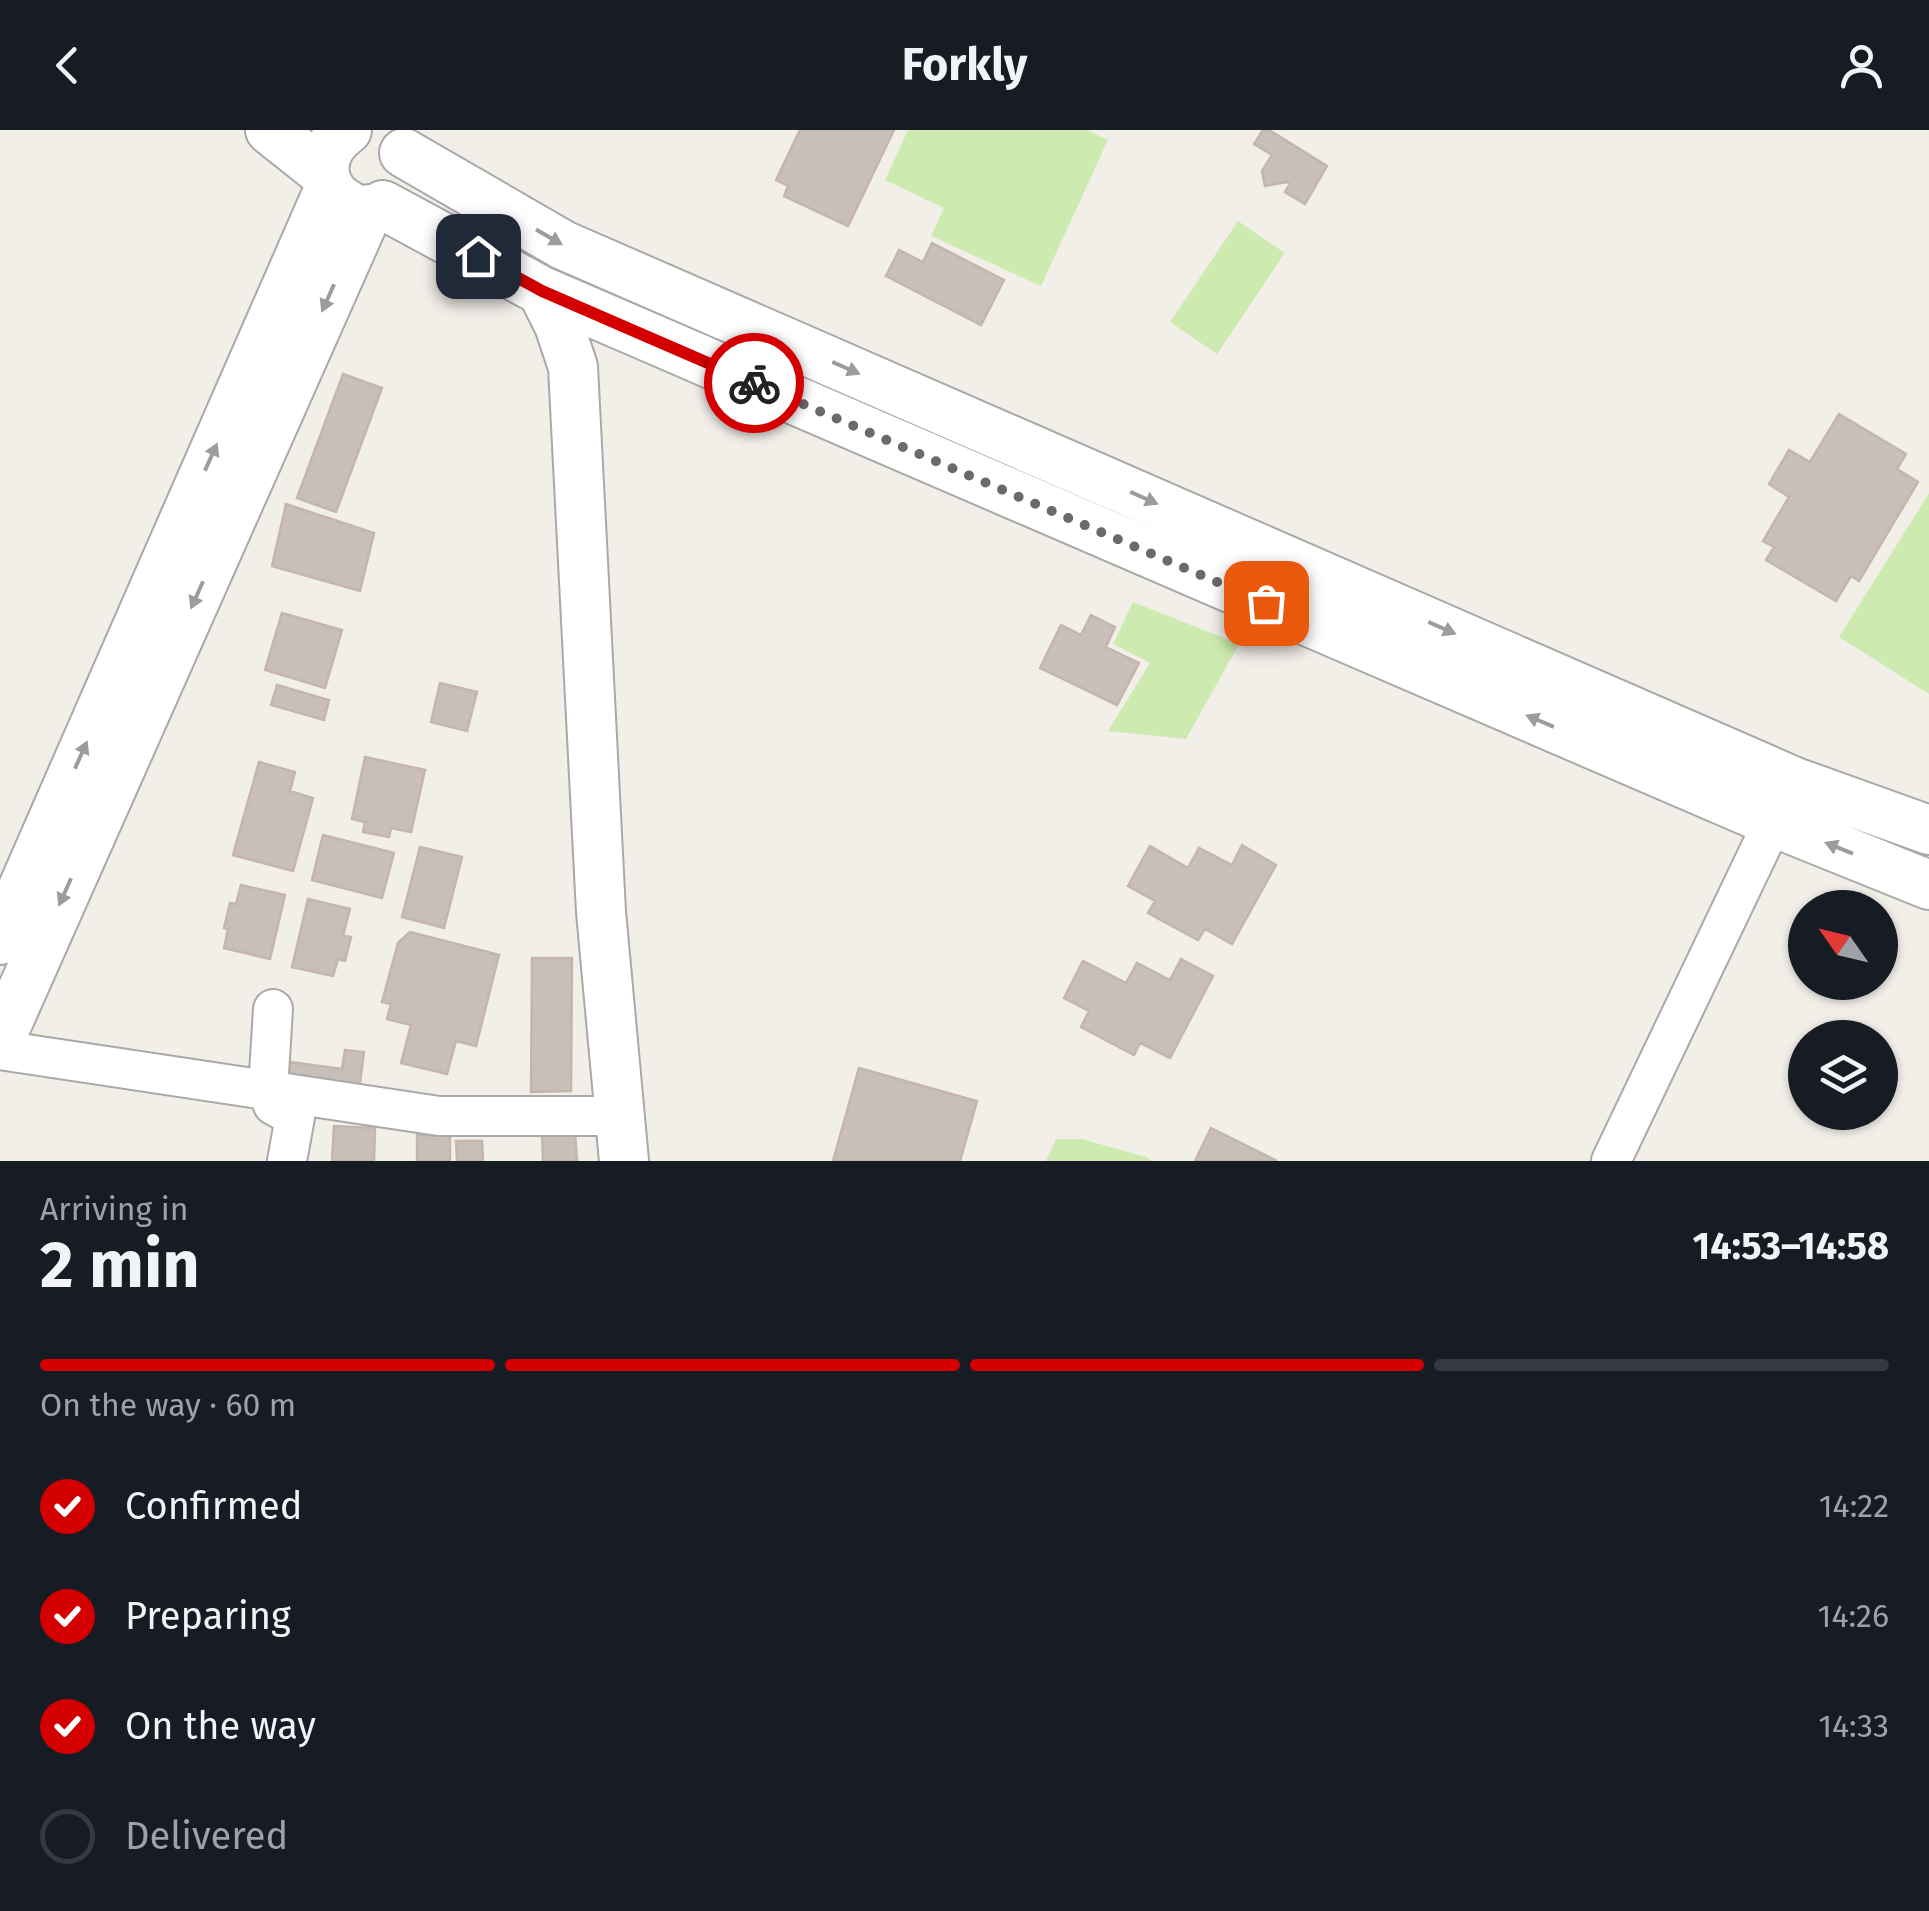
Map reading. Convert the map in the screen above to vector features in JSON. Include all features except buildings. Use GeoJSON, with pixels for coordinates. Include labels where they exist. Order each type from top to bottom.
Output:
{"type":"FeatureCollection","features":[{"type":"Feature","properties":{"kind":"street"},"geometry":{"type":"LineString","coordinates":[[270,130],[351,194],[542,291],[1774,822],[1929,885]]}},
{"type":"Feature","properties":{"kind":"street"},"geometry":{"type":"LineString","coordinates":[[0,1040],[351,194],[328,148],[346,130]]}},
{"type":"Feature","properties":{"kind":"street"},"geometry":{"type":"LineString","coordinates":[[351,194],[392,199],[404,182],[389,136]]}},
{"type":"Feature","properties":{"kind":"street"},"geometry":{"type":"LineString","coordinates":[[389,136],[563,245],[1795,782],[1929,830]]}},
{"type":"Feature","properties":{"kind":"street"},"geometry":{"type":"LineString","coordinates":[[0,940],[351,194]]}},
{"type":"Feature","properties":{"kind":"street"},"geometry":{"type":"LineString","coordinates":[[0,1050],[439,1116],[622,1139],[601,912],[574,368],[542,291]]}},
{"type":"Feature","properties":{"kind":"street"},"geometry":{"type":"LineString","coordinates":[[1610,1161],[1774,822]]}},
{"type":"Feature","properties":{"kind":"street"},"geometry":{"type":"LineString","coordinates":[[273,1009],[268,1090],[272,1104],[295,1117],[287,1161]]}},
{"type":"Feature","properties":{"kind":"green space"},"geometry":{"type":"Polygon","coordinates":[[[908,130],[1087,130],[1108,140],[1041,286],[931,236],[944,208],[885,180],[908,130]]]}},
{"type":"Feature","properties":{"kind":"green space"},"geometry":{"type":"Polygon","coordinates":[[[1238,221],[1285,253],[1217,354],[1170,322],[1238,221]]]}},
{"type":"Feature","properties":{"kind":"green space"},"geometry":{"type":"Polygon","coordinates":[[[1929,493],[1929,694],[1839,637],[1929,493]]]}},
{"type":"Feature","properties":{"kind":"green space"},"geometry":{"type":"Polygon","coordinates":[[[1133,602],[1239,644],[1186,739],[1108,731],[1150,663],[1113,644],[1133,602]]]}},
{"type":"Feature","properties":{"kind":"green space"},"geometry":{"type":"Polygon","coordinates":[[[1056,1139],[1082,1139],[1151,1161],[1046,1161],[1056,1139]]]}},
{"type":"Feature","properties":{"kind":"way so far"},"geometry":{"type":"LineString","coordinates":[[754,383],[1266,603]]}},
{"type":"Feature","properties":{"kind":"route"},"geometry":{"type":"LineString","coordinates":[[478,256],[542,291],[754,383]]}}]}
